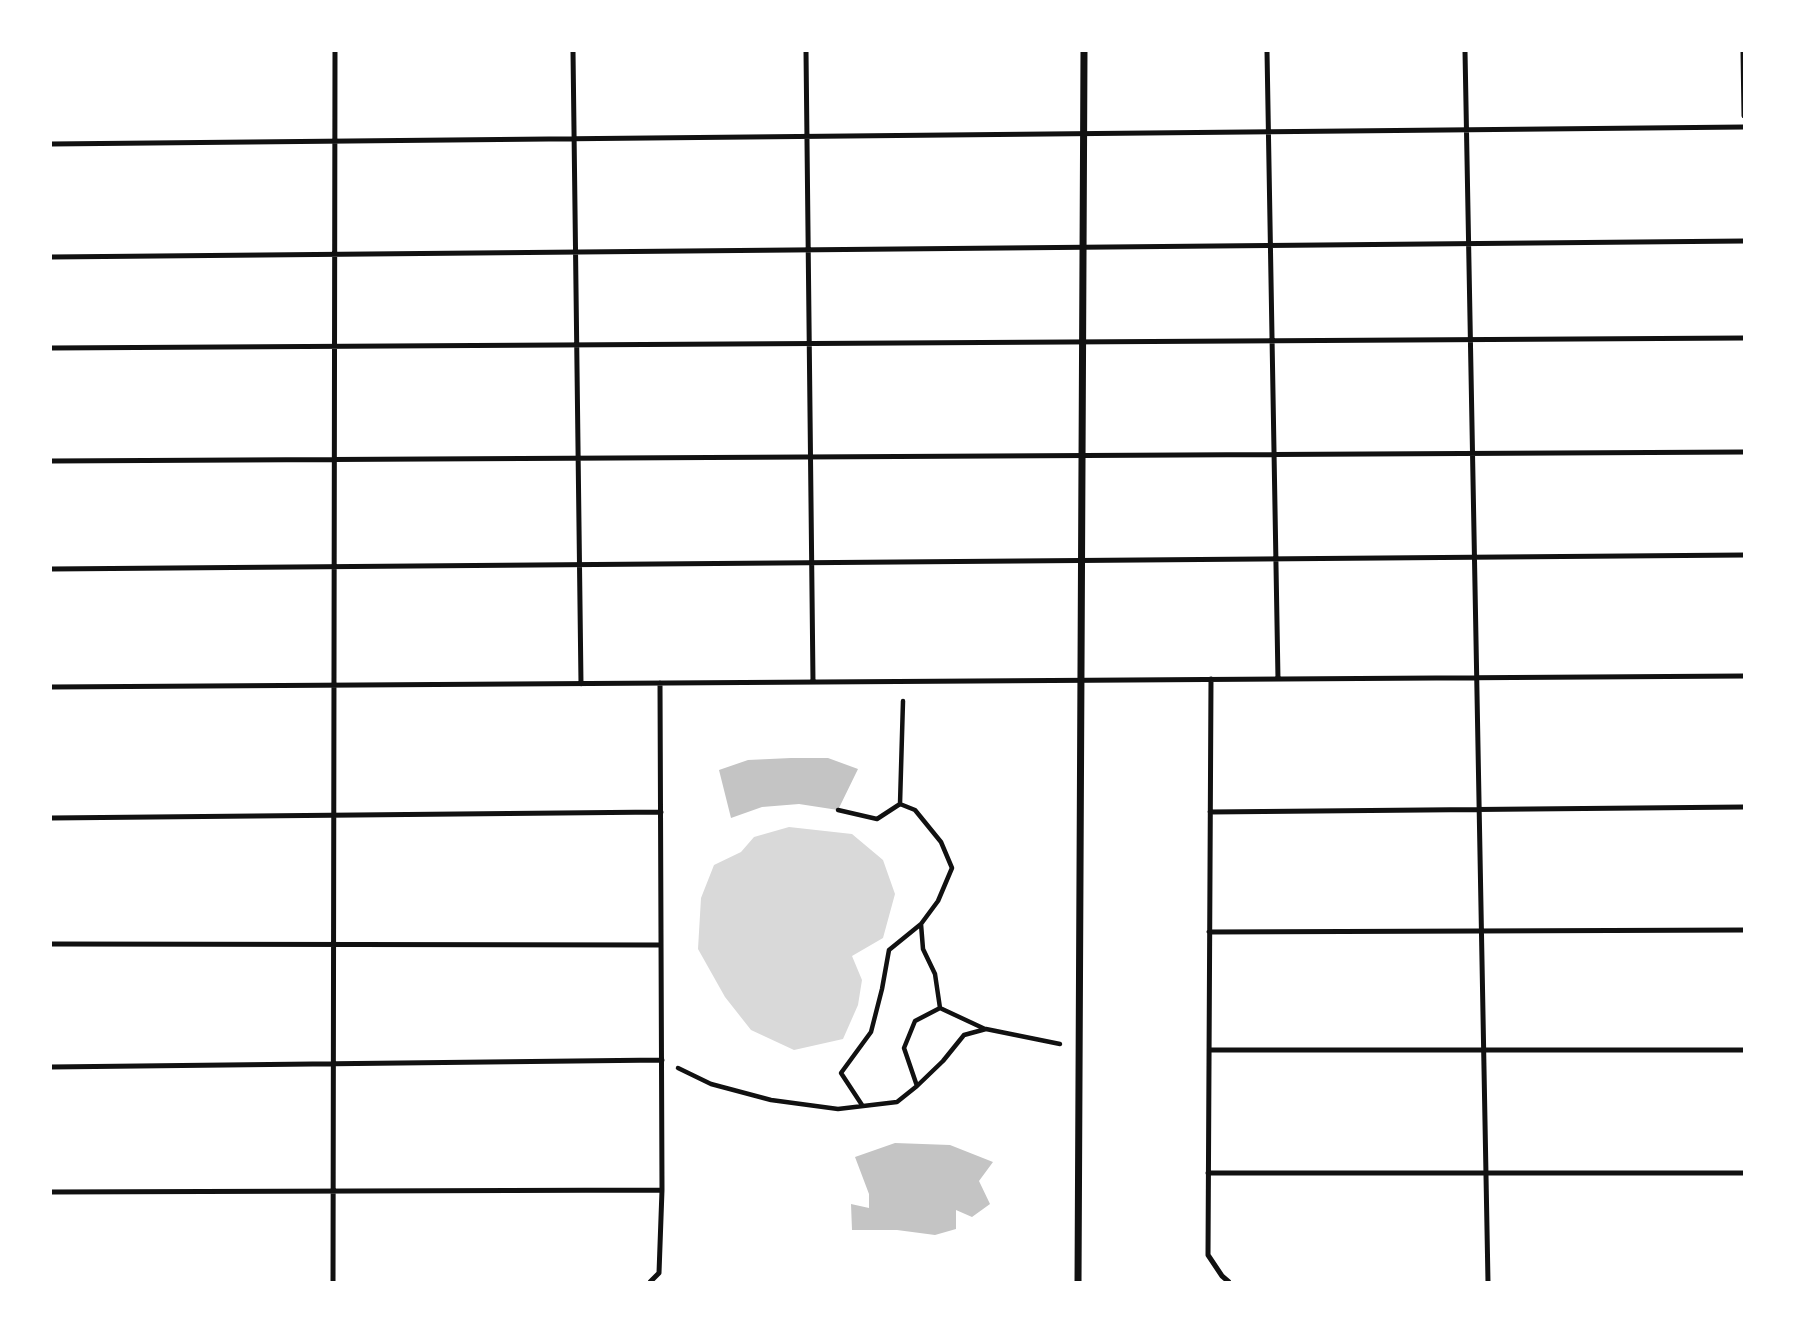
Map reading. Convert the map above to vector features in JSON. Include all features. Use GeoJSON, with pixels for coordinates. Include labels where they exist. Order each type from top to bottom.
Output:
{"type":"FeatureCollection","features":[{"type":"Feature","properties":{"kind":"street"},"geometry":{"type":"LineString","coordinates":[[1077,1282],[1084,51]]}},
{"type":"Feature","properties":{"kind":"lane"},"geometry":{"type":"LineString","coordinates":[[333,1282],[335,51]]}},
{"type":"Feature","properties":{"kind":"lane"},"geometry":{"type":"LineString","coordinates":[[573,51],[581,684]]}},
{"type":"Feature","properties":{"kind":"lane"},"geometry":{"type":"LineString","coordinates":[[806,51],[813,682]]}},
{"type":"Feature","properties":{"kind":"lane"},"geometry":{"type":"LineString","coordinates":[[1267,51],[1278,679]]}},
{"type":"Feature","properties":{"kind":"lane"},"geometry":{"type":"LineString","coordinates":[[1465,51],[1488,1282]]}},
{"type":"Feature","properties":{"kind":"lane"},"geometry":{"type":"LineString","coordinates":[[1743,51],[1744,116]]}},
{"type":"Feature","properties":{"kind":"lane"},"geometry":{"type":"LineString","coordinates":[[51,144],[1744,127]]}},
{"type":"Feature","properties":{"kind":"lane"},"geometry":{"type":"LineString","coordinates":[[51,257],[1744,241]]}},
{"type":"Feature","properties":{"kind":"lane"},"geometry":{"type":"LineString","coordinates":[[51,348],[1744,338]]}},
{"type":"Feature","properties":{"kind":"lane"},"geometry":{"type":"LineString","coordinates":[[51,461],[1744,452]]}},
{"type":"Feature","properties":{"kind":"lane"},"geometry":{"type":"LineString","coordinates":[[51,569],[1744,555]]}},
{"type":"Feature","properties":{"kind":"lane"},"geometry":{"type":"LineString","coordinates":[[51,687],[1744,676]]}},
{"type":"Feature","properties":{"kind":"lane"},"geometry":{"type":"LineString","coordinates":[[1211,679],[1208,1255],[1229,1282]]}},
{"type":"Feature","properties":{"kind":"lane"},"geometry":{"type":"LineString","coordinates":[[650,1282],[659,1273],[662,1190],[660,683]]}},
{"type":"Feature","properties":{"kind":"lane"},"geometry":{"type":"LineString","coordinates":[[1210,812],[1744,807]]}},
{"type":"Feature","properties":{"kind":"lane"},"geometry":{"type":"LineString","coordinates":[[51,818],[661,812]]}},
{"type":"Feature","properties":{"kind":"lane"},"geometry":{"type":"LineString","coordinates":[[1209,932],[1744,930]]}},
{"type":"Feature","properties":{"kind":"lane"},"geometry":{"type":"LineString","coordinates":[[51,944],[661,945]]}},
{"type":"Feature","properties":{"kind":"lane"},"geometry":{"type":"LineString","coordinates":[[1209,1050],[1744,1050]]}},
{"type":"Feature","properties":{"kind":"lane"},"geometry":{"type":"LineString","coordinates":[[51,1067],[662,1060]]}},
{"type":"Feature","properties":{"kind":"lane"},"geometry":{"type":"LineString","coordinates":[[1208,1173],[1744,1173]]}},
{"type":"Feature","properties":{"kind":"lane"},"geometry":{"type":"LineString","coordinates":[[51,1192],[662,1190]]}},
{"type":"Feature","properties":{"kind":"path"},"geometry":{"type":"LineString","coordinates":[[900,804],[904,681]]}},
{"type":"Feature","properties":{"kind":"path"},"geometry":{"type":"LineString","coordinates":[[838,810],[877,819],[900,804]]}},
{"type":"Feature","properties":{"kind":"path"},"geometry":{"type":"LineString","coordinates":[[862,1105],[841,1073],[871,1032],[889,950],[921,924],[938,901],[952,868],[941,842],[915,810],[900,804]]}},
{"type":"Feature","properties":{"kind":"path"},"geometry":{"type":"LineString","coordinates":[[921,924],[923,949],[935,974],[940,1008]]}},
{"type":"Feature","properties":{"kind":"path"},"geometry":{"type":"LineString","coordinates":[[940,1008],[986,1029],[1079,1046]]}},
{"type":"Feature","properties":{"kind":"path"},"geometry":{"type":"LineString","coordinates":[[917,1086],[904,1048],[915,1021],[940,1008]]}},
{"type":"Feature","properties":{"kind":"path"},"geometry":{"type":"LineString","coordinates":[[662,1060],[712,1084],[771,1100],[838,1109],[897,1102],[943,1061],[964,1035],[986,1029]]}},
{"type":"Feature","properties":{"kind":"shaded area"},"geometry":{"type":"Polygon","coordinates":[[[789,827],[852,834],[883,860],[895,894],[883,938],[852,956],[862,980],[858,1005],[843,1039],[794,1050],[751,1030],[725,997],[698,949],[701,898],[714,865],[741,852],[754,837],[789,827]]]}},
{"type":"Feature","properties":{"kind":"building"},"geometry":{"type":"Polygon","coordinates":[[[828,758],[858,769],[838,810],[799,804],[762,807],[731,818],[719,770],[748,760],[828,758]]]}},
{"type":"Feature","properties":{"kind":"building"},"geometry":{"type":"Polygon","coordinates":[[[895,1143],[950,1145],[993,1162],[979,1181],[990,1204],[972,1217],[956,1210],[956,1229],[935,1235],[897,1230],[852,1230],[851,1204],[869,1208],[869,1194],[855,1157],[895,1143]]]}}]}
